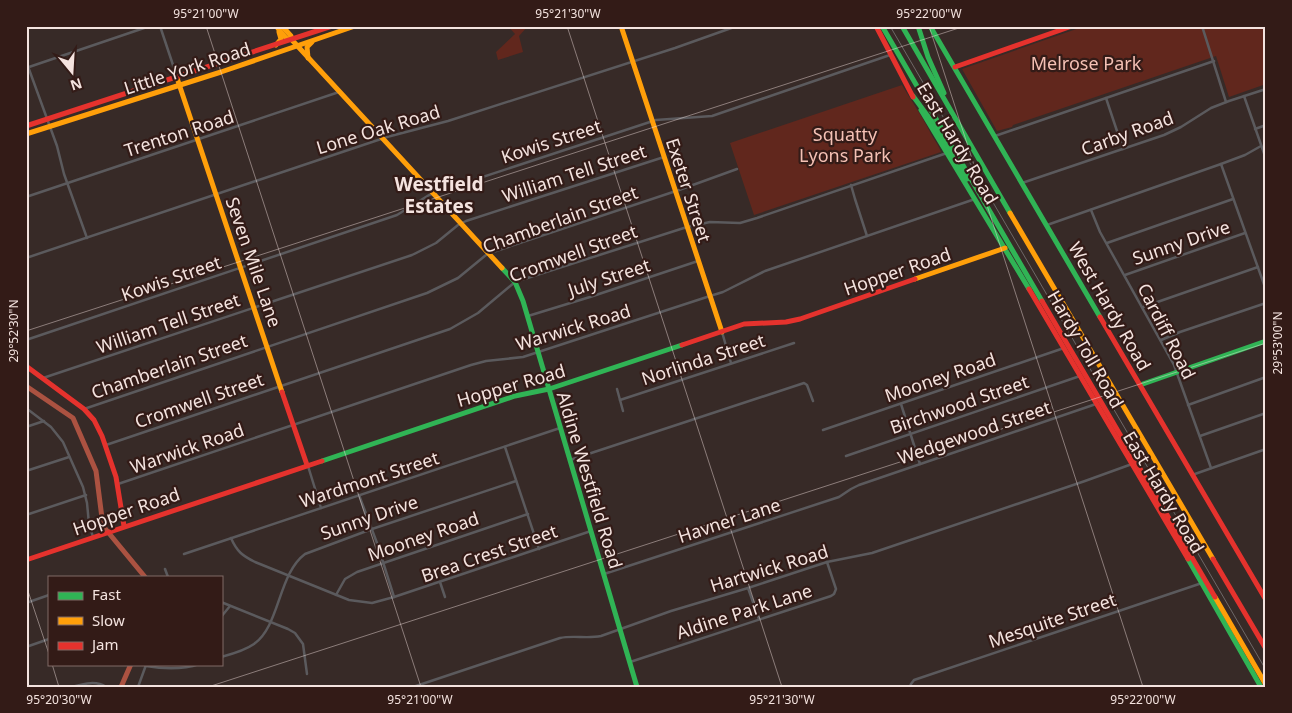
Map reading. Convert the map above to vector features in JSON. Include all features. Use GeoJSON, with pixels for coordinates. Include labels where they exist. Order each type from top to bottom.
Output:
{"type":"FeatureCollection","features":[{"type":"Feature","properties":{"kind":"main road","name":"Little York Road"},"geometry":{"type":"LineString","coordinates":[[26,126],[332,26]]}},
{"type":"Feature","properties":{"kind":"main road","name":"Little York Road"},"geometry":{"type":"LineString","coordinates":[[26,134],[355,26]]}},
{"type":"Feature","properties":{"kind":"main road","name":"Exeter Street"},"geometry":{"type":"LineString","coordinates":[[621,26],[722,332]]}},
{"type":"Feature","properties":{"kind":"main road","name":"East Hardy Road"},"geometry":{"type":"LineString","coordinates":[[876,26],[913,96],[1005,248],[1202,583],[1259,686]]}},
{"type":"Feature","properties":{"kind":"main road","name":"Hardy Toll Road"},"geometry":{"type":"LineString","coordinates":[[882,26],[1266,684]]}},
{"type":"Feature","properties":{"kind":"main road","name":"Hardy Toll Road"},"geometry":{"type":"LineString","coordinates":[[902,26],[1266,649]]}},
{"type":"Feature","properties":{"kind":"main road"},"geometry":{"type":"LineString","coordinates":[[918,26],[928,57],[948,105]]}},
{"type":"Feature","properties":{"kind":"main road","name":"West Hardy Road"},"geometry":{"type":"LineString","coordinates":[[930,26],[1266,600]]}},
{"type":"Feature","properties":{"kind":"main road"},"geometry":{"type":"LineString","coordinates":[[955,67],[1072,26]]}},
{"type":"Feature","properties":{"kind":"main road","name":"Aldine Westfield Road"},"geometry":{"type":"LineString","coordinates":[[279,27],[291,36],[296,46],[516,282],[562,428],[637,687]]}},
{"type":"Feature","properties":{"kind":"main road"},"geometry":{"type":"LineString","coordinates":[[275,45],[281,39],[279,27]]}},
{"type":"Feature","properties":{"kind":"main road"},"geometry":{"type":"LineString","coordinates":[[309,60],[307,47],[309,43],[315,40]]}},
{"type":"Feature","properties":{"kind":"main road","name":"Seven Mile Lane"},"geometry":{"type":"LineString","coordinates":[[177,78],[307,465]]}},
{"type":"Feature","properties":{"kind":"main road"},"geometry":{"type":"LineString","coordinates":[[913,96],[935,126],[973,188],[986,204]]}},
{"type":"Feature","properties":{"kind":"main road","name":"Hopper Road"},"geometry":{"type":"LineString","coordinates":[[26,560],[515,396],[549,389],[744,324],[791,322],[1005,248]]}},
{"type":"Feature","properties":{"kind":"main road"},"geometry":{"type":"LineString","coordinates":[[1140,385],[1266,341]]}},
{"type":"Feature","properties":{"kind":"main road"},"geometry":{"type":"LineString","coordinates":[[26,366],[84,409],[94,420],[102,436],[118,484],[122,527]]}},
{"type":"Feature","properties":{"kind":"main road"},"geometry":{"type":"LineString","coordinates":[[1259,686],[1266,684]]}},
{"type":"Feature","properties":{"kind":"street"},"geometry":{"type":"LineString","coordinates":[[27,68],[150,26]]}},
{"type":"Feature","properties":{"kind":"street","name":"Seven Mile Lane"},"geometry":{"type":"LineString","coordinates":[[160,26],[177,78]]}},
{"type":"Feature","properties":{"kind":"street","name":"Lone Oak Road"},"geometry":{"type":"LineString","coordinates":[[26,258],[382,139],[443,123],[737,26]]}},
{"type":"Feature","properties":{"kind":"street"},"geometry":{"type":"LineString","coordinates":[[1202,26],[1226,102]]}},
{"type":"Feature","properties":{"kind":"street","name":"Kowis Street"},"geometry":{"type":"LineString","coordinates":[[26,340],[397,215],[433,193],[653,121],[712,116],[892,54]]}},
{"type":"Feature","properties":{"kind":"street"},"geometry":{"type":"LineString","coordinates":[[26,61],[87,238]]}},
{"type":"Feature","properties":{"kind":"street"},"geometry":{"type":"LineString","coordinates":[[995,136],[1214,62]]}},
{"type":"Feature","properties":{"kind":"street","name":"Carby Road"},"geometry":{"type":"LineString","coordinates":[[1022,183],[1164,135],[1226,102],[1266,89]]}},
{"type":"Feature","properties":{"kind":"street","name":"Trenton Road"},"geometry":{"type":"LineString","coordinates":[[26,198],[339,92]]}},
{"type":"Feature","properties":{"kind":"street"},"geometry":{"type":"LineString","coordinates":[[1244,96],[1266,159]]}},
{"type":"Feature","properties":{"kind":"street"},"geometry":{"type":"LineString","coordinates":[[1106,98],[1123,149]]}},
{"type":"Feature","properties":{"kind":"street"},"geometry":{"type":"LineString","coordinates":[[1255,128],[1266,125]]}},
{"type":"Feature","properties":{"kind":"street"},"geometry":{"type":"LineString","coordinates":[[1047,226],[1221,164],[1261,146]]}},
{"type":"Feature","properties":{"kind":"street","name":"Cromwell Street"},"geometry":{"type":"LineString","coordinates":[[105,445],[450,328],[478,313],[516,282],[687,226],[710,222],[740,223],[947,153]]}},
{"type":"Feature","properties":{"kind":"street","name":"William Tell Street"},"geometry":{"type":"LineString","coordinates":[[43,378],[412,255],[436,243],[461,223],[664,157]]}},
{"type":"Feature","properties":{"kind":"street"},"geometry":{"type":"LineString","coordinates":[[1221,164],[1266,290]]}},
{"type":"Feature","properties":{"kind":"street","name":"Chamberlain Street"},"geometry":{"type":"LineString","coordinates":[[84,409],[427,293],[458,278],[489,253],[737,169]]}},
{"type":"Feature","properties":{"kind":"street"},"geometry":{"type":"LineString","coordinates":[[851,185],[867,236]]}},
{"type":"Feature","properties":{"kind":"street","name":"Warwick Road"},"geometry":{"type":"LineString","coordinates":[[118,484],[486,361],[524,357],[723,292],[765,271],[975,199]]}},
{"type":"Feature","properties":{"kind":"street"},"geometry":{"type":"LineString","coordinates":[[1107,243],[1234,199]]}},
{"type":"Feature","properties":{"kind":"street","name":"Cardiff Road"},"geometry":{"type":"LineString","coordinates":[[1091,210],[1100,232],[1174,365],[1211,468]]}},
{"type":"Feature","properties":{"kind":"street","name":"Sunny Drive"},"geometry":{"type":"LineString","coordinates":[[1125,275],[1246,233]]}},
{"type":"Feature","properties":{"kind":"street","name":"July Street"},"geometry":{"type":"LineString","coordinates":[[528,316],[698,261]]}},
{"type":"Feature","properties":{"kind":"street"},"geometry":{"type":"LineString","coordinates":[[1143,308],[1258,267]]}},
{"type":"Feature","properties":{"kind":"street"},"geometry":{"type":"LineString","coordinates":[[1161,340],[1266,303]]}},
{"type":"Feature","properties":{"kind":"street","name":"Exeter Street"},"geometry":{"type":"LineString","coordinates":[[722,332],[732,363]]}},
{"type":"Feature","properties":{"kind":"street","name":"Norlinda Street"},"geometry":{"type":"LineString","coordinates":[[620,400],[794,343]]}},
{"type":"Feature","properties":{"kind":"street","name":"Mooney Road"},"geometry":{"type":"LineString","coordinates":[[823,430],[1064,348]]}},
{"type":"Feature","properties":{"kind":"street","name":"Birchwood Street"},"geometry":{"type":"LineString","coordinates":[[846,456],[1080,376]]}},
{"type":"Feature","properties":{"kind":"street"},"geometry":{"type":"LineString","coordinates":[[1188,405],[1266,377]]}},
{"type":"Feature","properties":{"kind":"street"},"geometry":{"type":"LineString","coordinates":[[570,460],[804,383],[808,385],[812,400]]}},
{"type":"Feature","properties":{"kind":"street"},"geometry":{"type":"LineString","coordinates":[[617,389],[623,410]]}},
{"type":"Feature","properties":{"kind":"street"},"geometry":{"type":"LineString","coordinates":[[901,404],[920,464]]}},
{"type":"Feature","properties":{"kind":"street","name":"Wedgewood Street"},"geometry":{"type":"LineString","coordinates":[[859,485],[1096,404]]}},
{"type":"Feature","properties":{"kind":"street"},"geometry":{"type":"LineString","coordinates":[[26,408],[44,421],[58,434],[63,442],[86,495],[89,524],[96,536]]}},
{"type":"Feature","properties":{"kind":"street"},"geometry":{"type":"LineString","coordinates":[[1200,436],[1266,413]]}},
{"type":"Feature","properties":{"kind":"street"},"geometry":{"type":"LineString","coordinates":[[26,427],[44,421]]}},
{"type":"Feature","properties":{"kind":"street","name":"Wardmont Street"},"geometry":{"type":"LineString","coordinates":[[184,554],[562,428]]}},
{"type":"Feature","properties":{"kind":"street"},"geometry":{"type":"LineString","coordinates":[[505,447],[539,549]]}},
{"type":"Feature","properties":{"kind":"street"},"geometry":{"type":"LineString","coordinates":[[1192,476],[1266,449]]}},
{"type":"Feature","properties":{"kind":"street"},"geometry":{"type":"LineString","coordinates":[[26,471],[70,457]]}},
{"type":"Feature","properties":{"kind":"street","name":"Hartwick Road"},"geometry":{"type":"LineString","coordinates":[[413,687],[560,638],[571,636],[596,637],[671,611],[827,562],[872,554],[1132,464]]}},
{"type":"Feature","properties":{"kind":"street","name":"Seven Mile Lane"},"geometry":{"type":"LineString","coordinates":[[307,465],[321,508]]}},
{"type":"Feature","properties":{"kind":"street","name":"Sunny Drive"},"geometry":{"type":"LineString","coordinates":[[270,622],[288,576],[295,563],[305,554],[372,529],[516,481]]}},
{"type":"Feature","properties":{"kind":"street","name":"Havner Lane"},"geometry":{"type":"LineString","coordinates":[[604,574],[839,497],[851,488],[859,485]]}},
{"type":"Feature","properties":{"kind":"street"},"geometry":{"type":"LineString","coordinates":[[26,515],[86,495]]}},
{"type":"Feature","properties":{"kind":"street"},"geometry":{"type":"LineString","coordinates":[[359,495],[394,598]]}},
{"type":"Feature","properties":{"kind":"street","name":"Mooney Road"},"geometry":{"type":"LineString","coordinates":[[336,595],[343,582],[358,572],[528,514]]}},
{"type":"Feature","properties":{"kind":"street","name":"Brea Crest Street"},"geometry":{"type":"LineString","coordinates":[[231,538],[238,550],[246,557],[288,576],[349,600],[379,602],[591,532]]}},
{"type":"Feature","properties":{"kind":"street","name":"Aldine Park Lane"},"geometry":{"type":"LineString","coordinates":[[630,662],[834,594],[836,589],[827,562]]}},
{"type":"Feature","properties":{"kind":"street"},"geometry":{"type":"LineString","coordinates":[[166,569],[168,576]]}},
{"type":"Feature","properties":{"kind":"street"},"geometry":{"type":"LineString","coordinates":[[440,582],[445,597]]}},
{"type":"Feature","properties":{"kind":"street","name":"Mesquite Street"},"geometry":{"type":"LineString","coordinates":[[910,685],[914,680],[1202,583]]}},
{"type":"Feature","properties":{"kind":"street"},"geometry":{"type":"LineString","coordinates":[[748,588],[759,619]]}},
{"type":"Feature","properties":{"kind":"street"},"geometry":{"type":"LineString","coordinates":[[26,603],[48,595]]}},
{"type":"Feature","properties":{"kind":"street"},"geometry":{"type":"LineString","coordinates":[[222,602],[295,633],[303,644],[308,674]]}},
{"type":"Feature","properties":{"kind":"street"},"geometry":{"type":"LineString","coordinates":[[222,616],[230,606]]}},
{"type":"Feature","properties":{"kind":"street"},"geometry":{"type":"LineString","coordinates":[[222,657],[254,644],[260,639],[270,622]]}},
{"type":"Feature","properties":{"kind":"street"},"geometry":{"type":"LineString","coordinates":[[26,647],[48,639]]}},
{"type":"Feature","properties":{"kind":"street"},"geometry":{"type":"LineString","coordinates":[[138,687],[146,666]]}},
{"type":"Feature","properties":{"kind":"street"},"geometry":{"type":"LineString","coordinates":[[154,666],[176,669],[194,666]]}},
{"type":"Feature","properties":{"kind":"street"},"geometry":{"type":"LineString","coordinates":[[71,687],[89,683],[98,683],[106,686]]}},
{"type":"Feature","properties":{"kind":"green space"},"geometry":{"type":"Polygon","coordinates":[[[508,26],[528,26],[519,36],[523,52],[498,60],[496,52],[515,34],[508,26]]]}},
{"type":"Feature","properties":{"kind":"green space","name":"Melrose Park"},"geometry":{"type":"Polygon","coordinates":[[[1085,26],[1266,26],[1266,84],[1229,97],[1216,56],[997,131],[962,69],[1085,26]]]}},
{"type":"Feature","properties":{"kind":"green space","name":"Squatty Lyons Park"},"geometry":{"type":"Polygon","coordinates":[[[902,85],[941,152],[754,215],[730,143],[902,85]]]}},
{"type":"Feature","properties":{"kind":"waterway"},"geometry":{"type":"LineString","coordinates":[[26,386],[73,418],[96,471],[103,526],[144,576]]}},
{"type":"Feature","properties":{"kind":"waterway"},"geometry":{"type":"LineString","coordinates":[[121,687],[130,666]]}},
{"type":"Feature","properties":{"kind":"railway"},"geometry":{"type":"LineString","coordinates":[[890,26],[1266,670]]}},
{"type":"Feature","properties":{"kind":"traffic: fast"},"geometry":{"type":"LineString","coordinates":[[882,26],[1042,301]]}},
{"type":"Feature","properties":{"kind":"traffic: fast"},"geometry":{"type":"LineString","coordinates":[[902,26],[1010,213]]}},
{"type":"Feature","properties":{"kind":"traffic: fast"},"geometry":{"type":"LineString","coordinates":[[918,26],[928,57],[944,93]]}},
{"type":"Feature","properties":{"kind":"traffic: fast"},"geometry":{"type":"LineString","coordinates":[[930,26],[1100,317]]}},
{"type":"Feature","properties":{"kind":"traffic: fast"},"geometry":{"type":"LineString","coordinates":[[913,96],[935,126],[967,179]]}},
{"type":"Feature","properties":{"kind":"traffic: fast"},"geometry":{"type":"LineString","coordinates":[[921,110],[1029,289]]}},
{"type":"Feature","properties":{"kind":"traffic: fast"},"geometry":{"type":"LineString","coordinates":[[502,268],[515,282],[523,301],[637,687]]}},
{"type":"Feature","properties":{"kind":"traffic: fast"},"geometry":{"type":"LineString","coordinates":[[1140,385],[1266,341]]}},
{"type":"Feature","properties":{"kind":"traffic: fast"},"geometry":{"type":"LineString","coordinates":[[322,461],[515,396],[549,389],[682,345]]}},
{"type":"Feature","properties":{"kind":"traffic: fast"},"geometry":{"type":"LineString","coordinates":[[1188,559],[1261,687]]}},
{"type":"Feature","properties":{"kind":"traffic: slow"},"geometry":{"type":"LineString","coordinates":[[276,26],[286,38],[292,40],[502,268]]}},
{"type":"Feature","properties":{"kind":"traffic: slow"},"geometry":{"type":"LineString","coordinates":[[282,26],[291,36],[292,40]]}},
{"type":"Feature","properties":{"kind":"traffic: slow"},"geometry":{"type":"LineString","coordinates":[[26,134],[221,72],[355,26]]}},
{"type":"Feature","properties":{"kind":"traffic: slow"},"geometry":{"type":"LineString","coordinates":[[621,26],[722,332]]}},
{"type":"Feature","properties":{"kind":"traffic: slow"},"geometry":{"type":"LineString","coordinates":[[276,45],[281,39],[279,32]]}},
{"type":"Feature","properties":{"kind":"traffic: slow"},"geometry":{"type":"LineString","coordinates":[[308,58],[307,47],[312,42]]}},
{"type":"Feature","properties":{"kind":"traffic: slow"},"geometry":{"type":"LineString","coordinates":[[177,78],[282,392]]}},
{"type":"Feature","properties":{"kind":"traffic: slow"},"geometry":{"type":"LineString","coordinates":[[1010,213],[1213,559]]}},
{"type":"Feature","properties":{"kind":"traffic: slow"},"geometry":{"type":"LineString","coordinates":[[915,279],[1005,248]]}},
{"type":"Feature","properties":{"kind":"traffic: slow"},"geometry":{"type":"LineString","coordinates":[[1215,597],[1266,685]]}},
{"type":"Feature","properties":{"kind":"traffic: jam"},"geometry":{"type":"LineString","coordinates":[[26,126],[332,26]]}},
{"type":"Feature","properties":{"kind":"traffic: jam"},"geometry":{"type":"LineString","coordinates":[[876,26],[913,97]]}},
{"type":"Feature","properties":{"kind":"traffic: jam"},"geometry":{"type":"LineString","coordinates":[[955,67],[1072,26]]}},
{"type":"Feature","properties":{"kind":"traffic: jam"},"geometry":{"type":"LineString","coordinates":[[682,345],[744,324],[786,322],[800,319],[915,279]]}},
{"type":"Feature","properties":{"kind":"traffic: jam"},"geometry":{"type":"LineString","coordinates":[[1029,289],[1188,559]]}},
{"type":"Feature","properties":{"kind":"traffic: jam"},"geometry":{"type":"LineString","coordinates":[[1042,301],[1215,597]]}},
{"type":"Feature","properties":{"kind":"traffic: jam"},"geometry":{"type":"LineString","coordinates":[[1100,317],[1266,600]]}},
{"type":"Feature","properties":{"kind":"traffic: jam"},"geometry":{"type":"LineString","coordinates":[[26,366],[84,409],[94,420],[102,436],[116,477],[124,526]]}},
{"type":"Feature","properties":{"kind":"traffic: jam"},"geometry":{"type":"LineString","coordinates":[[282,392],[307,465]]}},
{"type":"Feature","properties":{"kind":"traffic: jam"},"geometry":{"type":"LineString","coordinates":[[26,560],[322,461]]}},
{"type":"Feature","properties":{"kind":"traffic: jam"},"geometry":{"type":"LineString","coordinates":[[1213,559],[1266,649]]}},
{"type":"Feature","properties":{"kind":"district","name":"Westfield Estates"},"geometry":{"type":"Point","coordinates":[439,195]}}]}
